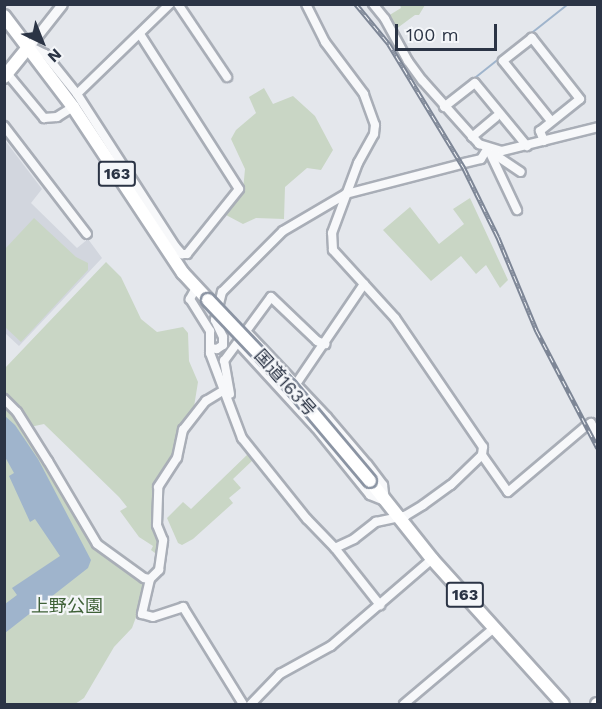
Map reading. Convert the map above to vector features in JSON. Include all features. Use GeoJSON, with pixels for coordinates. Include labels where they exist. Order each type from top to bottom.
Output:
{"type":"FeatureCollection","features":[{"type":"Feature","properties":{"kind":"highway","name":"国道163号"},"geometry":{"type":"LineString","coordinates":[[4,16],[73,106],[163,245],[196,288],[290,386],[432,559],[563,705]]}},
{"type":"Feature","properties":{"kind":"highway"},"geometry":{"type":"LineString","coordinates":[[5,74],[29,46]]}},
{"type":"Feature","properties":{"kind":"street"},"geometry":{"type":"LineString","coordinates":[[62,4],[29,46],[45,54],[77,94],[175,246],[182,254],[187,254],[239,189],[140,34]]}},
{"type":"Feature","properties":{"kind":"street"},"geometry":{"type":"LineString","coordinates":[[77,94],[170,4]]}},
{"type":"Feature","properties":{"kind":"street"},"geometry":{"type":"LineString","coordinates":[[178,4],[227,77]]}},
{"type":"Feature","properties":{"kind":"street"},"geometry":{"type":"LineString","coordinates":[[306,4],[325,42],[364,94],[375,126],[332,233],[333,250],[395,318],[483,447],[482,455],[436,496],[405,516],[376,522],[354,539],[335,548]]}},
{"type":"Feature","properties":{"kind":"street"},"geometry":{"type":"LineString","coordinates":[[373,4],[385,19],[408,61],[444,107],[478,144],[494,152],[521,172]]}},
{"type":"Feature","properties":{"kind":"street"},"geometry":{"type":"LineString","coordinates":[[544,141],[540,132],[580,99],[532,38],[504,61],[551,121]]}},
{"type":"Feature","properties":{"kind":"street"},"geometry":{"type":"LineString","coordinates":[[5,74],[44,118],[57,117],[73,106]]}},
{"type":"Feature","properties":{"kind":"street"},"geometry":{"type":"LineString","coordinates":[[444,107],[475,83],[527,146]]}},
{"type":"Feature","properties":{"kind":"street"},"geometry":{"type":"LineString","coordinates":[[472,137],[496,117]]}},
{"type":"Feature","properties":{"kind":"street"},"geometry":{"type":"LineString","coordinates":[[4,126],[87,234]]}},
{"type":"Feature","properties":{"kind":"street"},"geometry":{"type":"LineString","coordinates":[[210,348],[217,350],[223,345],[223,337],[215,320],[222,291],[283,231],[346,194],[481,159],[494,152],[527,146],[597,127]]}},
{"type":"Feature","properties":{"kind":"street"},"geometry":{"type":"LineString","coordinates":[[494,152],[517,210]]}},
{"type":"Feature","properties":{"kind":"street"},"geometry":{"type":"LineString","coordinates":[[296,384],[364,284]]}},
{"type":"Feature","properties":{"kind":"street"},"geometry":{"type":"LineString","coordinates":[[196,288],[190,299],[210,330],[210,353],[242,438],[380,605]]}},
{"type":"Feature","properties":{"kind":"street"},"geometry":{"type":"LineString","coordinates":[[237,423],[239,421],[224,361],[271,297],[317,341],[325,344]]}},
{"type":"Feature","properties":{"kind":"street"},"geometry":{"type":"LineString","coordinates":[[238,343],[316,428],[370,495],[385,501],[383,485],[296,384],[246,331]]}},
{"type":"Feature","properties":{"kind":"street"},"geometry":{"type":"LineString","coordinates":[[224,390],[206,401],[183,430],[177,458],[158,487],[157,525],[162,540],[159,570],[150,579],[142,614],[153,617],[183,607],[243,705]]}},
{"type":"Feature","properties":{"kind":"street"},"geometry":{"type":"LineString","coordinates":[[4,399],[17,412],[97,544],[144,578],[150,579]]}},
{"type":"Feature","properties":{"kind":"street"},"geometry":{"type":"LineString","coordinates":[[482,455],[508,492],[591,423],[597,436]]}},
{"type":"Feature","properties":{"kind":"street"},"geometry":{"type":"LineString","coordinates":[[251,705],[280,674],[331,646],[432,559]]}},
{"type":"Feature","properties":{"kind":"street"},"geometry":{"type":"LineString","coordinates":[[404,705],[495,627]]}},
{"type":"Feature","properties":{"kind":"shaded area"},"geometry":{"type":"Polygon","coordinates":[[[4,139],[42,189],[31,203],[77,248],[88,239],[102,258],[19,346],[5,333],[4,139]]]}},
{"type":"Feature","properties":{"kind":"green space"},"geometry":{"type":"Polygon","coordinates":[[[400,5],[425,5],[419,15],[415,15],[396,29],[388,16],[401,8],[400,5]]]}},
{"type":"Feature","properties":{"kind":"green space"},"geometry":{"type":"Polygon","coordinates":[[[264,88],[273,104],[293,96],[315,116],[333,150],[321,170],[307,168],[285,187],[284,219],[256,218],[243,224],[226,215],[243,190],[245,169],[231,139],[236,130],[256,113],[249,97],[264,88]]]}},
{"type":"Feature","properties":{"kind":"green space"},"geometry":{"type":"Polygon","coordinates":[[[470,198],[508,280],[500,288],[486,265],[476,274],[461,256],[431,281],[383,230],[410,207],[439,244],[464,224],[453,209],[470,198]]]}},
{"type":"Feature","properties":{"kind":"green space"},"geometry":{"type":"Polygon","coordinates":[[[34,218],[76,257],[88,263],[88,270],[21,342],[5,327],[5,249],[34,218]]]}},
{"type":"Feature","properties":{"kind":"green space"},"geometry":{"type":"Polygon","coordinates":[[[106,262],[121,277],[141,319],[157,332],[183,327],[188,333],[189,361],[198,382],[193,413],[175,457],[156,485],[159,556],[151,550],[153,546],[139,537],[120,511],[127,507],[119,497],[44,424],[30,427],[5,394],[5,368],[106,262]]]}},
{"type":"Feature","properties":{"kind":"green space","name":"上野公園"},"geometry":{"type":"Polygon","coordinates":[[[10,410],[90,540],[101,553],[145,584],[146,590],[132,628],[114,647],[84,698],[75,704],[5,704],[4,411],[10,410]]]}},
{"type":"Feature","properties":{"kind":"green space"},"geometry":{"type":"Polygon","coordinates":[[[249,453],[254,459],[233,479],[241,488],[229,498],[233,503],[193,539],[182,545],[178,543],[167,518],[183,502],[191,509],[249,453]]]}},
{"type":"Feature","properties":{"kind":"water"},"geometry":{"type":"Polygon","coordinates":[[[5,416],[15,425],[38,459],[91,560],[88,568],[5,633],[5,604],[17,595],[12,588],[60,556],[35,519],[30,522],[9,476],[14,473],[5,457],[5,416]]]}},
{"type":"Feature","properties":{"kind":"waterway"},"geometry":{"type":"LineString","coordinates":[[471,81],[568,4]]}},
{"type":"Feature","properties":{"kind":"railway"},"geometry":{"type":"LineString","coordinates":[[356,4],[389,44],[464,168],[498,237],[537,331],[598,448]]}}]}
